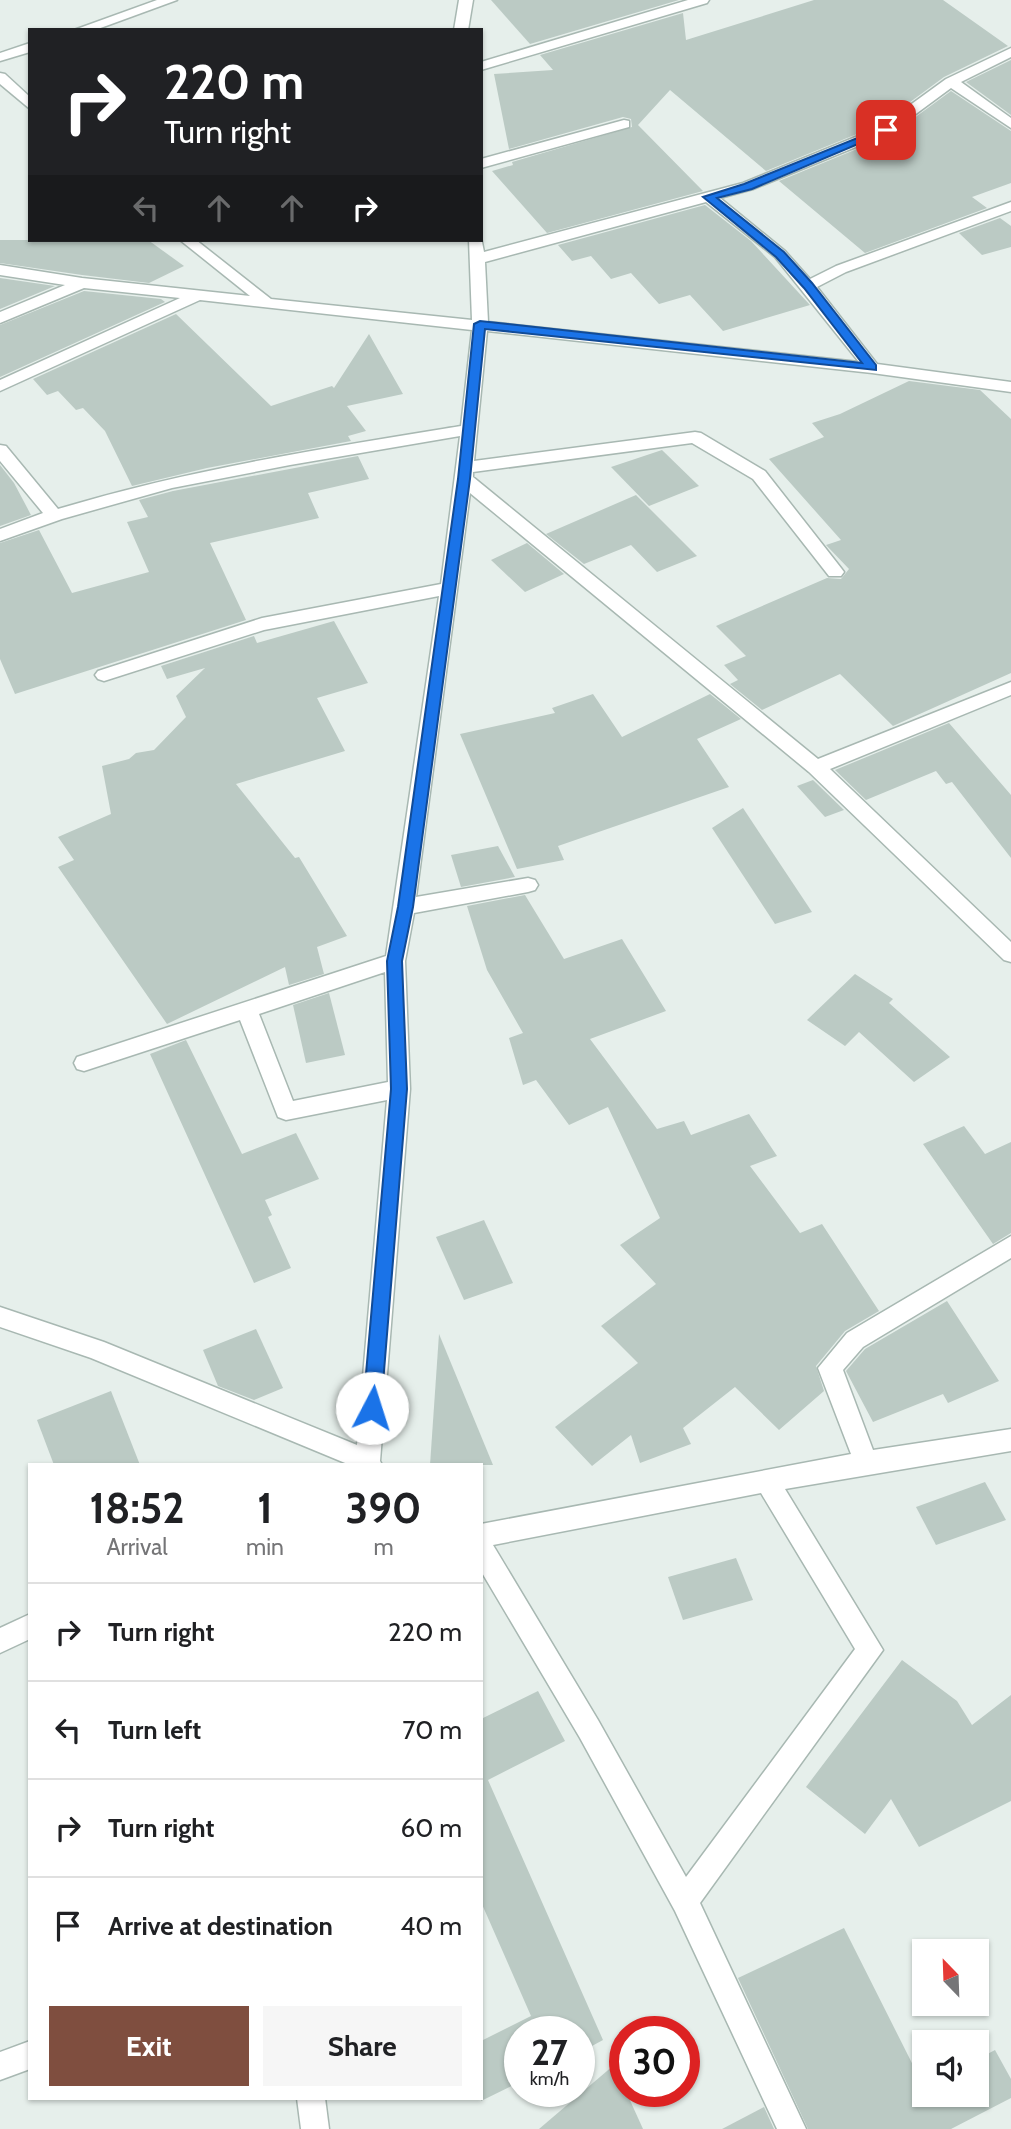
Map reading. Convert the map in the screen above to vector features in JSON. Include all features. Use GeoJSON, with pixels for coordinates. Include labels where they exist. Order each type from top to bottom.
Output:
{"type":"FeatureCollection","features":[{"type":"Feature","properties":{"kind":"street"},"geometry":{"type":"LineString","coordinates":[[87,28],[170,0]]}},
{"type":"Feature","properties":{"kind":"street"},"geometry":{"type":"LineString","coordinates":[[461,28],[466,0]]}},
{"type":"Feature","properties":{"kind":"street"},"geometry":{"type":"LineString","coordinates":[[483,65],[702,0]]}},
{"type":"Feature","properties":{"kind":"street"},"geometry":{"type":"LineString","coordinates":[[0,57],[28,48]]}},
{"type":"Feature","properties":{"kind":"street"},"geometry":{"type":"LineString","coordinates":[[366,1463],[399,1089],[395,961],[405,907],[465,473],[480,324],[477,249],[748,186],[886,130],[951,82],[1011,52]]}},
{"type":"Feature","properties":{"kind":"street"},"geometry":{"type":"LineString","coordinates":[[0,77],[28,103]]}},
{"type":"Feature","properties":{"kind":"street"},"geometry":{"type":"LineString","coordinates":[[951,82],[1011,124]]}},
{"type":"Feature","properties":{"kind":"street"},"geometry":{"type":"LineString","coordinates":[[483,163],[624,124]]}},
{"type":"Feature","properties":{"kind":"street"},"geometry":{"type":"LineString","coordinates":[[709,197],[780,254],[872,368]]}},
{"type":"Feature","properties":{"kind":"street"},"geometry":{"type":"LineString","coordinates":[[808,286],[841,269],[1011,206]]}},
{"type":"Feature","properties":{"kind":"street"},"geometry":{"type":"LineString","coordinates":[[190,242],[265,301]]}},
{"type":"Feature","properties":{"kind":"street"},"geometry":{"type":"LineString","coordinates":[[0,270],[82,283],[872,368],[1005,386],[1011,400]]}},
{"type":"Feature","properties":{"kind":"street"},"geometry":{"type":"LineString","coordinates":[[0,318],[82,283]]}},
{"type":"Feature","properties":{"kind":"street"},"geometry":{"type":"LineString","coordinates":[[0,386],[199,295]]}},
{"type":"Feature","properties":{"kind":"street"},"geometry":{"type":"LineString","coordinates":[[0,535],[53,514],[160,485],[468,430]]}},
{"type":"Feature","properties":{"kind":"street"},"geometry":{"type":"LineString","coordinates":[[465,473],[695,437],[759,475],[835,572]]}},
{"type":"Feature","properties":{"kind":"street"},"geometry":{"type":"LineString","coordinates":[[0,450],[53,514]]}},
{"type":"Feature","properties":{"kind":"street"},"geometry":{"type":"LineString","coordinates":[[465,473],[816,766],[1011,954]]}},
{"type":"Feature","properties":{"kind":"street"},"geometry":{"type":"LineString","coordinates":[[103,675],[262,624],[449,587]]}},
{"type":"Feature","properties":{"kind":"street"},"geometry":{"type":"LineString","coordinates":[[816,766],[1011,688]]}},
{"type":"Feature","properties":{"kind":"street"},"geometry":{"type":"LineString","coordinates":[[405,907],[528,885]]}},
{"type":"Feature","properties":{"kind":"street"},"geometry":{"type":"LineString","coordinates":[[84,1063],[395,961]]}},
{"type":"Feature","properties":{"kind":"street"},"geometry":{"type":"LineString","coordinates":[[246,1008],[286,1111],[399,1089]]}},
{"type":"Feature","properties":{"kind":"street"},"geometry":{"type":"LineString","coordinates":[[866,1462],[830,1368],[855,1340],[1011,1246]]}},
{"type":"Feature","properties":{"kind":"street"},"geometry":{"type":"LineString","coordinates":[[0,1317],[96,1349],[364,1463]]}},
{"type":"Feature","properties":{"kind":"street"},"geometry":{"type":"LineString","coordinates":[[483,1536],[866,1462],[1011,1440]]}},
{"type":"Feature","properties":{"kind":"street"},"geometry":{"type":"LineString","coordinates":[[685,1901],[870,1650],[766,1482]]}},
{"type":"Feature","properties":{"kind":"street"},"geometry":{"type":"LineString","coordinates":[[483,1551],[589,1729],[685,1901],[792,2129]]}},
{"type":"Feature","properties":{"kind":"street"},"geometry":{"type":"LineString","coordinates":[[0,1641],[28,1627]]}},
{"type":"Feature","properties":{"kind":"street"},"geometry":{"type":"LineString","coordinates":[[0,2066],[28,2056]]}},
{"type":"Feature","properties":{"kind":"street"},"geometry":{"type":"LineString","coordinates":[[311,2100],[315,2129]]}},
{"type":"Feature","properties":{"kind":"building"},"geometry":{"type":"Polygon","coordinates":[[[491,0],[679,0],[530,44],[491,0]]]}},
{"type":"Feature","properties":{"kind":"building"},"geometry":{"type":"Polygon","coordinates":[[[814,0],[943,0],[1008,46],[944,77],[879,125],[766,171],[670,90],[638,125],[703,191],[547,233],[492,171],[513,165],[512,162],[632,127],[631,119],[623,117],[509,149],[494,74],[553,70],[540,55],[683,13],[686,40],[814,0]]]}},
{"type":"Feature","properties":{"kind":"building"},"geometry":{"type":"Polygon","coordinates":[[[1011,60],[1011,115],[966,82],[1011,60]]]}},
{"type":"Feature","properties":{"kind":"building"},"geometry":{"type":"Polygon","coordinates":[[[951,91],[1011,131],[1011,183],[972,197],[987,208],[865,253],[779,181],[891,135],[951,91]]]}},
{"type":"Feature","properties":{"kind":"building"},"geometry":{"type":"Polygon","coordinates":[[[705,205],[751,241],[810,305],[723,331],[690,295],[659,304],[631,273],[611,279],[591,256],[572,261],[558,245],[705,205]]]}},
{"type":"Feature","properties":{"kind":"building"},"geometry":{"type":"Polygon","coordinates":[[[1000,218],[1011,226],[1011,247],[982,255],[959,233],[1000,218]]]}},
{"type":"Feature","properties":{"kind":"building"},"geometry":{"type":"Polygon","coordinates":[[[0,240],[151,242],[184,266],[149,283],[0,263],[0,240]]]}},
{"type":"Feature","properties":{"kind":"building"},"geometry":{"type":"Polygon","coordinates":[[[0,278],[55,286],[0,309],[0,278]]]}},
{"type":"Feature","properties":{"kind":"building"},"geometry":{"type":"Polygon","coordinates":[[[84,291],[161,299],[165,302],[0,377],[0,325],[84,291]]]}},
{"type":"Feature","properties":{"kind":"building"},"geometry":{"type":"Polygon","coordinates":[[[176,314],[271,406],[332,386],[334,388],[369,334],[403,394],[347,406],[366,431],[348,436],[351,441],[207,468],[132,486],[105,431],[83,408],[76,410],[58,391],[47,395],[33,379],[176,314]]]}},
{"type":"Feature","properties":{"kind":"building"},"geometry":{"type":"Polygon","coordinates":[[[909,381],[980,390],[1011,419],[1011,673],[893,726],[840,674],[762,710],[730,684],[738,680],[724,665],[746,656],[716,626],[827,578],[841,579],[849,569],[826,545],[841,540],[769,459],[824,437],[812,423],[840,414],[909,381]]]}},
{"type":"Feature","properties":{"kind":"building"},"geometry":{"type":"Polygon","coordinates":[[[662,450],[699,486],[649,506],[611,467],[662,450]]]}},
{"type":"Feature","properties":{"kind":"building"},"geometry":{"type":"Polygon","coordinates":[[[358,456],[369,479],[308,493],[319,518],[210,543],[246,620],[15,694],[0,659],[0,543],[39,530],[72,593],[149,572],[127,522],[148,517],[139,500],[173,491],[358,456]]]}},
{"type":"Feature","properties":{"kind":"building"},"geometry":{"type":"Polygon","coordinates":[[[0,465],[14,483],[31,515],[0,526],[0,465]]]}},
{"type":"Feature","properties":{"kind":"building"},"geometry":{"type":"Polygon","coordinates":[[[636,495],[697,556],[657,572],[631,545],[584,564],[546,534],[636,495]]]}},
{"type":"Feature","properties":{"kind":"building"},"geometry":{"type":"Polygon","coordinates":[[[527,543],[564,574],[525,592],[491,560],[527,543]]]}},
{"type":"Feature","properties":{"kind":"building"},"geometry":{"type":"Polygon","coordinates":[[[334,621],[368,683],[317,698],[345,751],[236,784],[295,858],[299,857],[347,936],[317,947],[324,974],[289,985],[285,967],[167,1024],[58,867],[74,860],[58,837],[111,814],[102,766],[129,759],[136,753],[154,750],[186,717],[176,696],[205,668],[167,679],[161,666],[254,636],[257,643],[334,621]]]}},
{"type":"Feature","properties":{"kind":"building"},"geometry":{"type":"Polygon","coordinates":[[[593,694],[622,737],[710,694],[741,719],[697,739],[729,787],[558,846],[564,860],[517,869],[460,734],[555,713],[552,708],[593,694]]]}},
{"type":"Feature","properties":{"kind":"building"},"geometry":{"type":"Polygon","coordinates":[[[949,723],[1011,795],[1011,858],[952,782],[946,784],[936,771],[866,800],[835,770],[949,723]]]}},
{"type":"Feature","properties":{"kind":"building"},"geometry":{"type":"Polygon","coordinates":[[[813,780],[844,810],[825,817],[797,786],[813,780]]]}},
{"type":"Feature","properties":{"kind":"building"},"geometry":{"type":"Polygon","coordinates":[[[743,808],[812,912],[775,924],[712,828],[743,808]]]}},
{"type":"Feature","properties":{"kind":"building"},"geometry":{"type":"Polygon","coordinates":[[[498,846],[515,877],[461,887],[451,855],[498,846]]]}},
{"type":"Feature","properties":{"kind":"building"},"geometry":{"type":"Polygon","coordinates":[[[525,895],[564,959],[622,939],[666,1011],[590,1039],[657,1129],[684,1121],[691,1135],[749,1114],[777,1156],[750,1166],[800,1233],[822,1224],[879,1311],[845,1331],[816,1366],[824,1391],[779,1430],[735,1387],[683,1428],[691,1444],[640,1463],[631,1435],[592,1466],[555,1427],[638,1363],[601,1326],[656,1284],[620,1245],[660,1218],[608,1107],[569,1125],[536,1080],[523,1085],[509,1038],[523,1033],[487,970],[467,906],[525,895]]]}},
{"type":"Feature","properties":{"kind":"building"},"geometry":{"type":"Polygon","coordinates":[[[855,974],[893,999],[889,1003],[950,1057],[914,1082],[859,1032],[845,1046],[807,1020],[855,974]]]}},
{"type":"Feature","properties":{"kind":"building"},"geometry":{"type":"Polygon","coordinates":[[[329,993],[345,1055],[306,1063],[293,1005],[329,993]]]}},
{"type":"Feature","properties":{"kind":"building"},"geometry":{"type":"Polygon","coordinates":[[[186,1040],[242,1154],[296,1133],[319,1179],[265,1200],[272,1215],[268,1217],[291,1268],[254,1283],[150,1054],[186,1040]]]}},
{"type":"Feature","properties":{"kind":"building"},"geometry":{"type":"Polygon","coordinates":[[[964,1126],[985,1154],[1011,1142],[1011,1233],[993,1244],[923,1144],[964,1126]]]}},
{"type":"Feature","properties":{"kind":"building"},"geometry":{"type":"Polygon","coordinates":[[[484,1220],[513,1283],[464,1300],[436,1237],[484,1220]]]}},
{"type":"Feature","properties":{"kind":"building"},"geometry":{"type":"Polygon","coordinates":[[[947,1301],[999,1381],[948,1403],[943,1394],[873,1422],[846,1371],[865,1349],[947,1301]]]}},
{"type":"Feature","properties":{"kind":"building"},"geometry":{"type":"Polygon","coordinates":[[[256,1329],[283,1388],[254,1400],[218,1386],[203,1350],[256,1329]]]}},
{"type":"Feature","properties":{"kind":"building"},"geometry":{"type":"Polygon","coordinates":[[[439,1334],[493,1465],[430,1463],[439,1334]]]}},
{"type":"Feature","properties":{"kind":"building"},"geometry":{"type":"Polygon","coordinates":[[[111,1391],[139,1463],[53,1463],[37,1420],[111,1391]]]}},
{"type":"Feature","properties":{"kind":"building"},"geometry":{"type":"Polygon","coordinates":[[[985,1482],[1006,1520],[936,1545],[916,1507],[985,1482]]]}},
{"type":"Feature","properties":{"kind":"building"},"geometry":{"type":"Polygon","coordinates":[[[736,1558],[753,1600],[683,1620],[668,1577],[736,1558]]]}},
{"type":"Feature","properties":{"kind":"building"},"geometry":{"type":"Polygon","coordinates":[[[902,1660],[957,1701],[972,1725],[1011,1695],[1011,1801],[919,1847],[891,1799],[865,1834],[806,1787],[902,1660]]]}},
{"type":"Feature","properties":{"kind":"building"},"geometry":{"type":"Polygon","coordinates":[[[538,1691],[565,1741],[488,1780],[592,2016],[531,2016],[483,1907],[483,1718],[538,1691]]]}},
{"type":"Feature","properties":{"kind":"building"},"geometry":{"type":"Polygon","coordinates":[[[844,1928],[912,2063],[912,2107],[989,2107],[989,2053],[995,2050],[1011,2079],[1011,2098],[951,2129],[808,2129],[738,1978],[844,1928]]]}},
{"type":"Feature","properties":{"kind":"building"},"geometry":{"type":"Polygon","coordinates":[[[595,2022],[603,2040],[595,2044],[595,2022]]]}},
{"type":"Feature","properties":{"kind":"building"},"geometry":{"type":"Polygon","coordinates":[[[504,2030],[504,2090],[481,2101],[483,2100],[483,2040],[504,2030]]]}},
{"type":"Feature","properties":{"kind":"building"},"geometry":{"type":"Polygon","coordinates":[[[609,2069],[609,2107],[633,2107],[643,2129],[539,2129],[565,2107],[595,2107],[595,2081],[609,2069]]]}},
{"type":"Feature","properties":{"kind":"building"},"geometry":{"type":"Polygon","coordinates":[[[764,2107],[774,2129],[722,2129],[764,2107]]]}},
{"type":"Feature","properties":{"kind":"route"},"geometry":{"type":"LineString","coordinates":[[372,1408],[399,1089],[395,961],[405,907],[464,479],[480,324],[872,368],[780,254],[709,197],[748,186],[886,130]]}}]}
